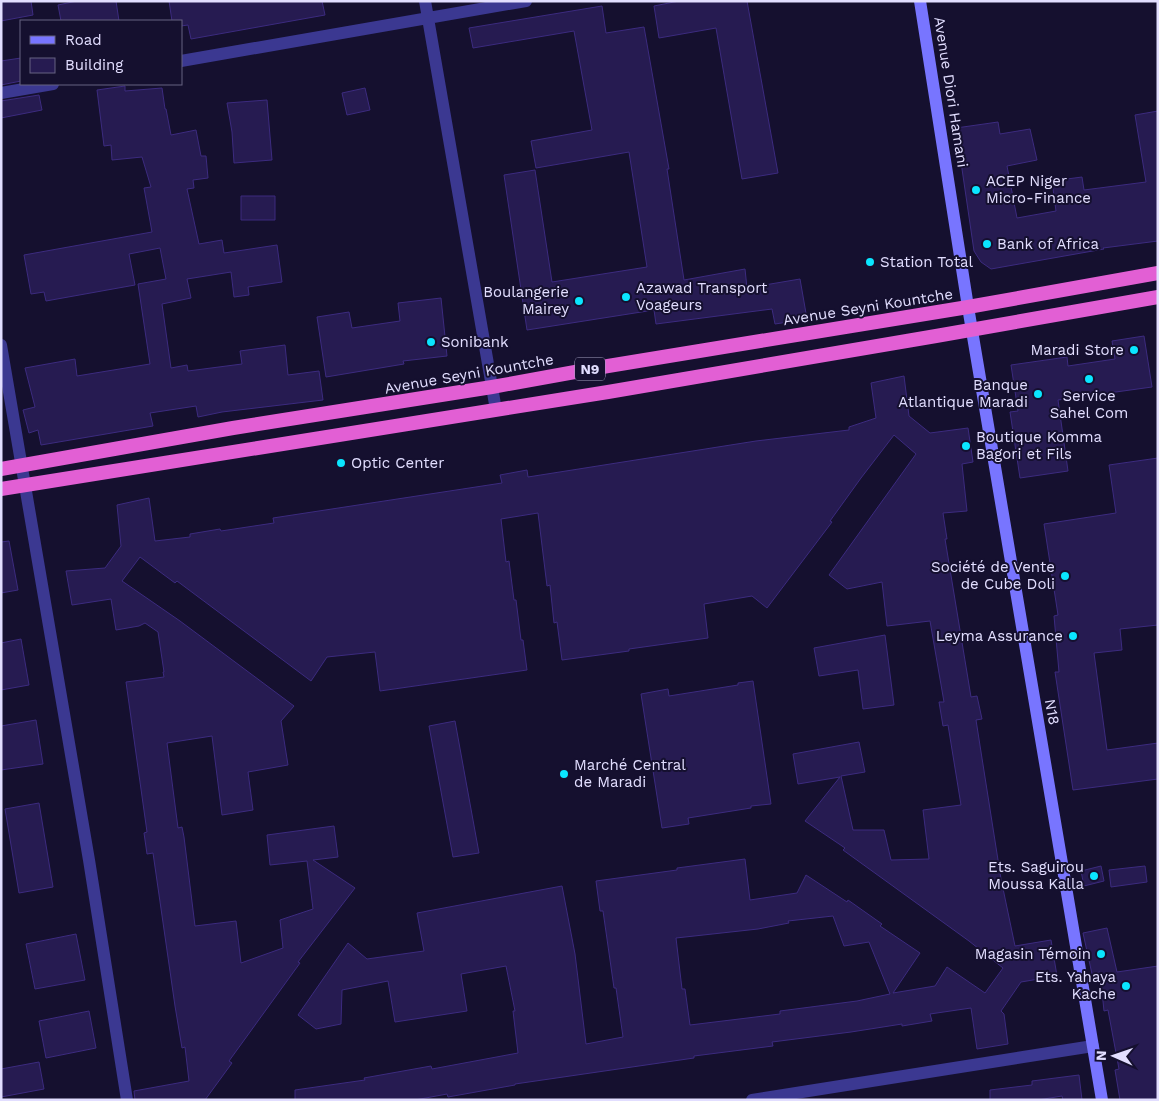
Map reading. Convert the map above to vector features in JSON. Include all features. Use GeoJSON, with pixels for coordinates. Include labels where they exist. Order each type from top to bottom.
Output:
{"type":"FeatureCollection","features":[{"type":"Feature","properties":{"kind":"highway","name":"Avenue Seyni Kountche"},"geometry":{"type":"LineString","coordinates":[[22,466],[233,428],[492,387],[1158,273]]}},
{"type":"Feature","properties":{"kind":"highway","name":"N9"},"geometry":{"type":"LineString","coordinates":[[1,489],[496,410],[1158,297]]}},
{"type":"Feature","properties":{"kind":"highway","name":"N9"},"geometry":{"type":"LineString","coordinates":[[2,469],[22,466]]}},
{"type":"Feature","properties":{"kind":"main road","name":"Avenue Diori Hamani"},"geometry":{"type":"LineString","coordinates":[[920,1],[972,329]]}},
{"type":"Feature","properties":{"kind":"main road","name":"N18"},"geometry":{"type":"LineString","coordinates":[[972,329],[1102,1100]]}},
{"type":"Feature","properties":{"kind":"street"},"geometry":{"type":"LineString","coordinates":[[425,1],[496,410]]}},
{"type":"Feature","properties":{"kind":"street"},"geometry":{"type":"LineString","coordinates":[[182,61],[526,1]]}},
{"type":"Feature","properties":{"kind":"street"},"geometry":{"type":"LineString","coordinates":[[1,93],[47,85]]}},
{"type":"Feature","properties":{"kind":"street"},"geometry":{"type":"LineString","coordinates":[[1,345],[90,860],[127,1100]]}},
{"type":"Feature","properties":{"kind":"street"},"geometry":{"type":"LineString","coordinates":[[752,1100],[1093,1046]]}},
{"type":"Feature","properties":{"kind":"building"},"geometry":{"type":"Polygon","coordinates":[[[1,1],[31,1],[33,15],[1,21],[1,1]]]}},
{"type":"Feature","properties":{"kind":"building"},"geometry":{"type":"Polygon","coordinates":[[[77,1],[116,1],[119,20],[61,20],[58,5],[77,1]]]}},
{"type":"Feature","properties":{"kind":"building"},"geometry":{"type":"Polygon","coordinates":[[[169,1],[322,1],[325,15],[191,39],[188,25],[182,26],[182,20],[172,20],[169,1]]]}},
{"type":"Feature","properties":{"kind":"building"},"geometry":{"type":"Polygon","coordinates":[[[679,1],[747,1],[778,173],[742,179],[716,28],[659,38],[654,6],[679,1]]]}},
{"type":"Feature","properties":{"kind":"building"},"geometry":{"type":"Polygon","coordinates":[[[602,6],[606,33],[644,27],[669,169],[667,169],[684,280],[745,269],[747,288],[800,279],[807,319],[775,324],[772,309],[656,324],[654,310],[527,330],[504,175],[535,170],[552,282],[647,267],[629,152],[536,168],[531,141],[592,130],[574,31],[473,48],[469,28],[602,6]]]}},
{"type":"Feature","properties":{"kind":"building"},"geometry":{"type":"Polygon","coordinates":[[[20,58],[20,81],[1,85],[1,61],[20,58]]]}},
{"type":"Feature","properties":{"kind":"building"},"geometry":{"type":"Polygon","coordinates":[[[125,86],[125,91],[162,88],[171,135],[196,130],[201,156],[206,156],[208,178],[193,180],[194,188],[187,189],[199,244],[222,240],[224,253],[277,245],[282,282],[248,287],[249,295],[234,297],[231,272],[187,279],[191,298],[162,304],[171,368],[187,365],[188,371],[242,364],[240,351],[285,345],[288,375],[319,371],[323,400],[222,412],[198,417],[196,406],[150,413],[153,426],[41,445],[38,430],[29,433],[23,410],[35,407],[25,368],[75,359],[77,376],[150,364],[138,284],[166,279],[160,248],[129,254],[135,285],[46,301],[44,292],[31,294],[24,255],[152,232],[144,188],[151,187],[142,157],[112,160],[111,145],[104,146],[97,90],[125,86]]]}},
{"type":"Feature","properties":{"kind":"building"},"geometry":{"type":"Polygon","coordinates":[[[365,88],[370,110],[347,115],[342,93],[365,88]]]}},
{"type":"Feature","properties":{"kind":"building"},"geometry":{"type":"Polygon","coordinates":[[[39,95],[42,110],[1,118],[1,101],[39,95]]]}},
{"type":"Feature","properties":{"kind":"building"},"geometry":{"type":"Polygon","coordinates":[[[267,100],[272,160],[234,163],[232,132],[227,103],[267,100]]]}},
{"type":"Feature","properties":{"kind":"building"},"geometry":{"type":"Polygon","coordinates":[[[1158,111],[1158,241],[1103,248],[991,269],[981,262],[974,251],[956,128],[998,122],[1000,134],[1030,129],[1037,160],[1007,166],[1017,218],[1056,211],[1052,181],[1082,177],[1084,190],[1146,182],[1135,115],[1158,111]]]}},
{"type":"Feature","properties":{"kind":"building"},"geometry":{"type":"Polygon","coordinates":[[[241,196],[275,196],[275,220],[241,220],[241,196]]]}},
{"type":"Feature","properties":{"kind":"building"},"geometry":{"type":"Polygon","coordinates":[[[441,298],[447,356],[403,361],[404,364],[326,377],[317,317],[349,312],[352,328],[400,321],[398,303],[441,298]]]}},
{"type":"Feature","properties":{"kind":"building"},"geometry":{"type":"Polygon","coordinates":[[[1144,336],[1152,387],[1058,400],[1068,471],[1020,478],[1010,412],[1018,411],[1011,365],[1067,357],[1068,366],[1115,359],[1112,341],[1144,336]]]}},
{"type":"Feature","properties":{"kind":"building"},"geometry":{"type":"Polygon","coordinates":[[[904,376],[909,416],[930,433],[968,428],[973,462],[962,464],[967,511],[943,513],[947,539],[945,539],[971,697],[977,696],[982,719],[976,720],[1001,879],[1015,946],[1051,940],[1057,976],[1021,982],[1001,1011],[1004,1014],[1008,1044],[977,1049],[971,1008],[930,1014],[932,1021],[772,1042],[773,1046],[694,1056],[694,1058],[515,1084],[448,1097],[447,1094],[415,1100],[295,1100],[295,1090],[365,1080],[364,1078],[431,1066],[432,1069],[518,1053],[513,1011],[515,1011],[506,966],[461,974],[467,1011],[395,1022],[388,981],[342,990],[341,1024],[316,1029],[298,1015],[348,943],[367,959],[424,951],[417,913],[562,886],[575,954],[586,1044],[623,1037],[603,911],[600,911],[596,881],[677,870],[677,868],[745,859],[750,900],[797,893],[806,875],[847,902],[848,900],[882,924],[880,926],[920,953],[893,993],[935,986],[947,967],[985,993],[1003,968],[969,941],[843,850],[845,848],[805,821],[840,777],[798,784],[793,754],[859,742],[865,772],[841,776],[853,830],[884,830],[891,860],[929,859],[923,810],[961,805],[948,725],[943,726],[939,702],[944,702],[930,621],[887,626],[882,582],[847,589],[829,575],[916,454],[894,435],[830,521],[832,522],[767,608],[752,596],[704,604],[708,638],[562,660],[557,622],[554,623],[550,585],[547,586],[538,513],[501,519],[506,562],[509,561],[527,670],[380,691],[375,652],[327,657],[311,681],[177,581],[175,583],[140,557],[122,581],[180,621],[294,706],[281,721],[288,765],[248,772],[253,810],[222,815],[212,736],[167,743],[178,828],[182,827],[184,837],[195,926],[236,921],[241,963],[283,948],[280,920],[313,909],[307,861],[270,865],[267,835],[334,826],[338,857],[313,860],[355,888],[298,962],[300,963],[229,1061],[232,1063],[205,1100],[135,1100],[134,1091],[189,1081],[185,1047],[182,1048],[175,1006],[153,853],[147,854],[144,833],[147,832],[126,682],[164,677],[158,632],[145,623],[139,626],[116,630],[111,599],[72,605],[66,571],[105,568],[121,546],[117,505],[149,498],[155,541],[190,537],[190,534],[220,529],[221,531],[274,523],[273,518],[502,483],[500,475],[527,470],[528,477],[756,441],[849,430],[849,427],[876,418],[871,383],[904,376]],[[833,916],[788,921],[789,923],[758,929],[676,938],[682,989],[685,989],[690,1025],[780,1014],[780,1011],[857,1001],[890,994],[869,942],[844,946],[833,916]]]}},
{"type":"Feature","properties":{"kind":"building"},"geometry":{"type":"Polygon","coordinates":[[[1158,458],[1158,625],[1120,629],[1122,650],[1094,653],[1107,750],[1158,743],[1158,779],[1073,790],[1055,672],[1059,672],[1054,616],[1058,615],[1044,524],[1116,513],[1109,465],[1158,458]]]}},
{"type":"Feature","properties":{"kind":"building"},"geometry":{"type":"Polygon","coordinates":[[[9,541],[18,590],[1,593],[1,542],[9,541]]]}},
{"type":"Feature","properties":{"kind":"building"},"geometry":{"type":"Polygon","coordinates":[[[885,635],[894,705],[863,709],[858,670],[819,676],[814,648],[885,635]]]}},
{"type":"Feature","properties":{"kind":"building"},"geometry":{"type":"Polygon","coordinates":[[[21,639],[29,685],[1,690],[1,643],[21,639]]]}},
{"type":"Feature","properties":{"kind":"building"},"geometry":{"type":"Polygon","coordinates":[[[753,681],[771,804],[688,818],[689,824],[662,828],[641,694],[668,689],[669,696],[753,681]]]}},
{"type":"Feature","properties":{"kind":"building"},"geometry":{"type":"Polygon","coordinates":[[[36,720],[43,764],[1,770],[1,726],[36,720]]]}},
{"type":"Feature","properties":{"kind":"building"},"geometry":{"type":"Polygon","coordinates":[[[455,721],[479,853],[453,857],[429,726],[455,721]]]}},
{"type":"Feature","properties":{"kind":"building"},"geometry":{"type":"Polygon","coordinates":[[[39,803],[53,887],[19,893],[5,809],[39,803]]]}},
{"type":"Feature","properties":{"kind":"building"},"geometry":{"type":"Polygon","coordinates":[[[1101,866],[1104,881],[1084,886],[1081,871],[1101,866]]]}},
{"type":"Feature","properties":{"kind":"building"},"geometry":{"type":"Polygon","coordinates":[[[1145,866],[1147,882],[1111,887],[1109,870],[1145,866]]]}},
{"type":"Feature","properties":{"kind":"building"},"geometry":{"type":"Polygon","coordinates":[[[1107,928],[1117,972],[1158,966],[1158,1100],[1120,1100],[1115,1070],[1119,1069],[1108,1010],[1104,1011],[1100,972],[1092,974],[1083,933],[1107,928]]]}},
{"type":"Feature","properties":{"kind":"building"},"geometry":{"type":"Polygon","coordinates":[[[76,934],[85,980],[35,989],[26,944],[76,934]]]}},
{"type":"Feature","properties":{"kind":"building"},"geometry":{"type":"Polygon","coordinates":[[[89,1011],[96,1048],[46,1058],[39,1021],[89,1011]]]}},
{"type":"Feature","properties":{"kind":"building"},"geometry":{"type":"Polygon","coordinates":[[[39,1062],[44,1089],[1,1097],[1,1069],[39,1062]]]}},
{"type":"Feature","properties":{"kind":"building"},"geometry":{"type":"Polygon","coordinates":[[[1079,1075],[1082,1100],[1063,1100],[1062,1096],[1038,1100],[990,1100],[990,1090],[1032,1085],[1032,1081],[1079,1075]]]}},
{"type":"Feature","properties":{"kind":"place","name":"ACEP Niger Micro-Finance"},"geometry":{"type":"Point","coordinates":[976,190]}},
{"type":"Feature","properties":{"kind":"place","name":"Bank of Africa"},"geometry":{"type":"Point","coordinates":[987,244]}},
{"type":"Feature","properties":{"kind":"place","name":"Station Total"},"geometry":{"type":"Point","coordinates":[870,262]}},
{"type":"Feature","properties":{"kind":"place","name":"Azawad Transport Voageurs"},"geometry":{"type":"Point","coordinates":[626,297]}},
{"type":"Feature","properties":{"kind":"place","name":"Boulangerie Mairey"},"geometry":{"type":"Point","coordinates":[579,301]}},
{"type":"Feature","properties":{"kind":"place","name":"Sonibank"},"geometry":{"type":"Point","coordinates":[431,342]}},
{"type":"Feature","properties":{"kind":"place","name":"Maradi Store"},"geometry":{"type":"Point","coordinates":[1134,350]}},
{"type":"Feature","properties":{"kind":"place","name":"Service Sahel Com"},"geometry":{"type":"Point","coordinates":[1089,379]}},
{"type":"Feature","properties":{"kind":"place","name":"Banque Atlantique Maradi"},"geometry":{"type":"Point","coordinates":[1038,394]}},
{"type":"Feature","properties":{"kind":"place","name":"Boutique Komma Bagori et Fils"},"geometry":{"type":"Point","coordinates":[966,446]}},
{"type":"Feature","properties":{"kind":"place","name":"Optic Center"},"geometry":{"type":"Point","coordinates":[341,463]}},
{"type":"Feature","properties":{"kind":"place","name":"Société de Vente de Cube Doli"},"geometry":{"type":"Point","coordinates":[1065,576]}},
{"type":"Feature","properties":{"kind":"place","name":"Leyma Assurance"},"geometry":{"type":"Point","coordinates":[1073,636]}},
{"type":"Feature","properties":{"kind":"place","name":"Marché Central de Maradi"},"geometry":{"type":"Point","coordinates":[564,774]}},
{"type":"Feature","properties":{"kind":"place","name":"Ets. Saguirou Moussa Kalla"},"geometry":{"type":"Point","coordinates":[1094,876]}},
{"type":"Feature","properties":{"kind":"place","name":"Magasin Témoin"},"geometry":{"type":"Point","coordinates":[1101,954]}},
{"type":"Feature","properties":{"kind":"place","name":"Ets. Yahaya Kache"},"geometry":{"type":"Point","coordinates":[1126,986]}}]}
